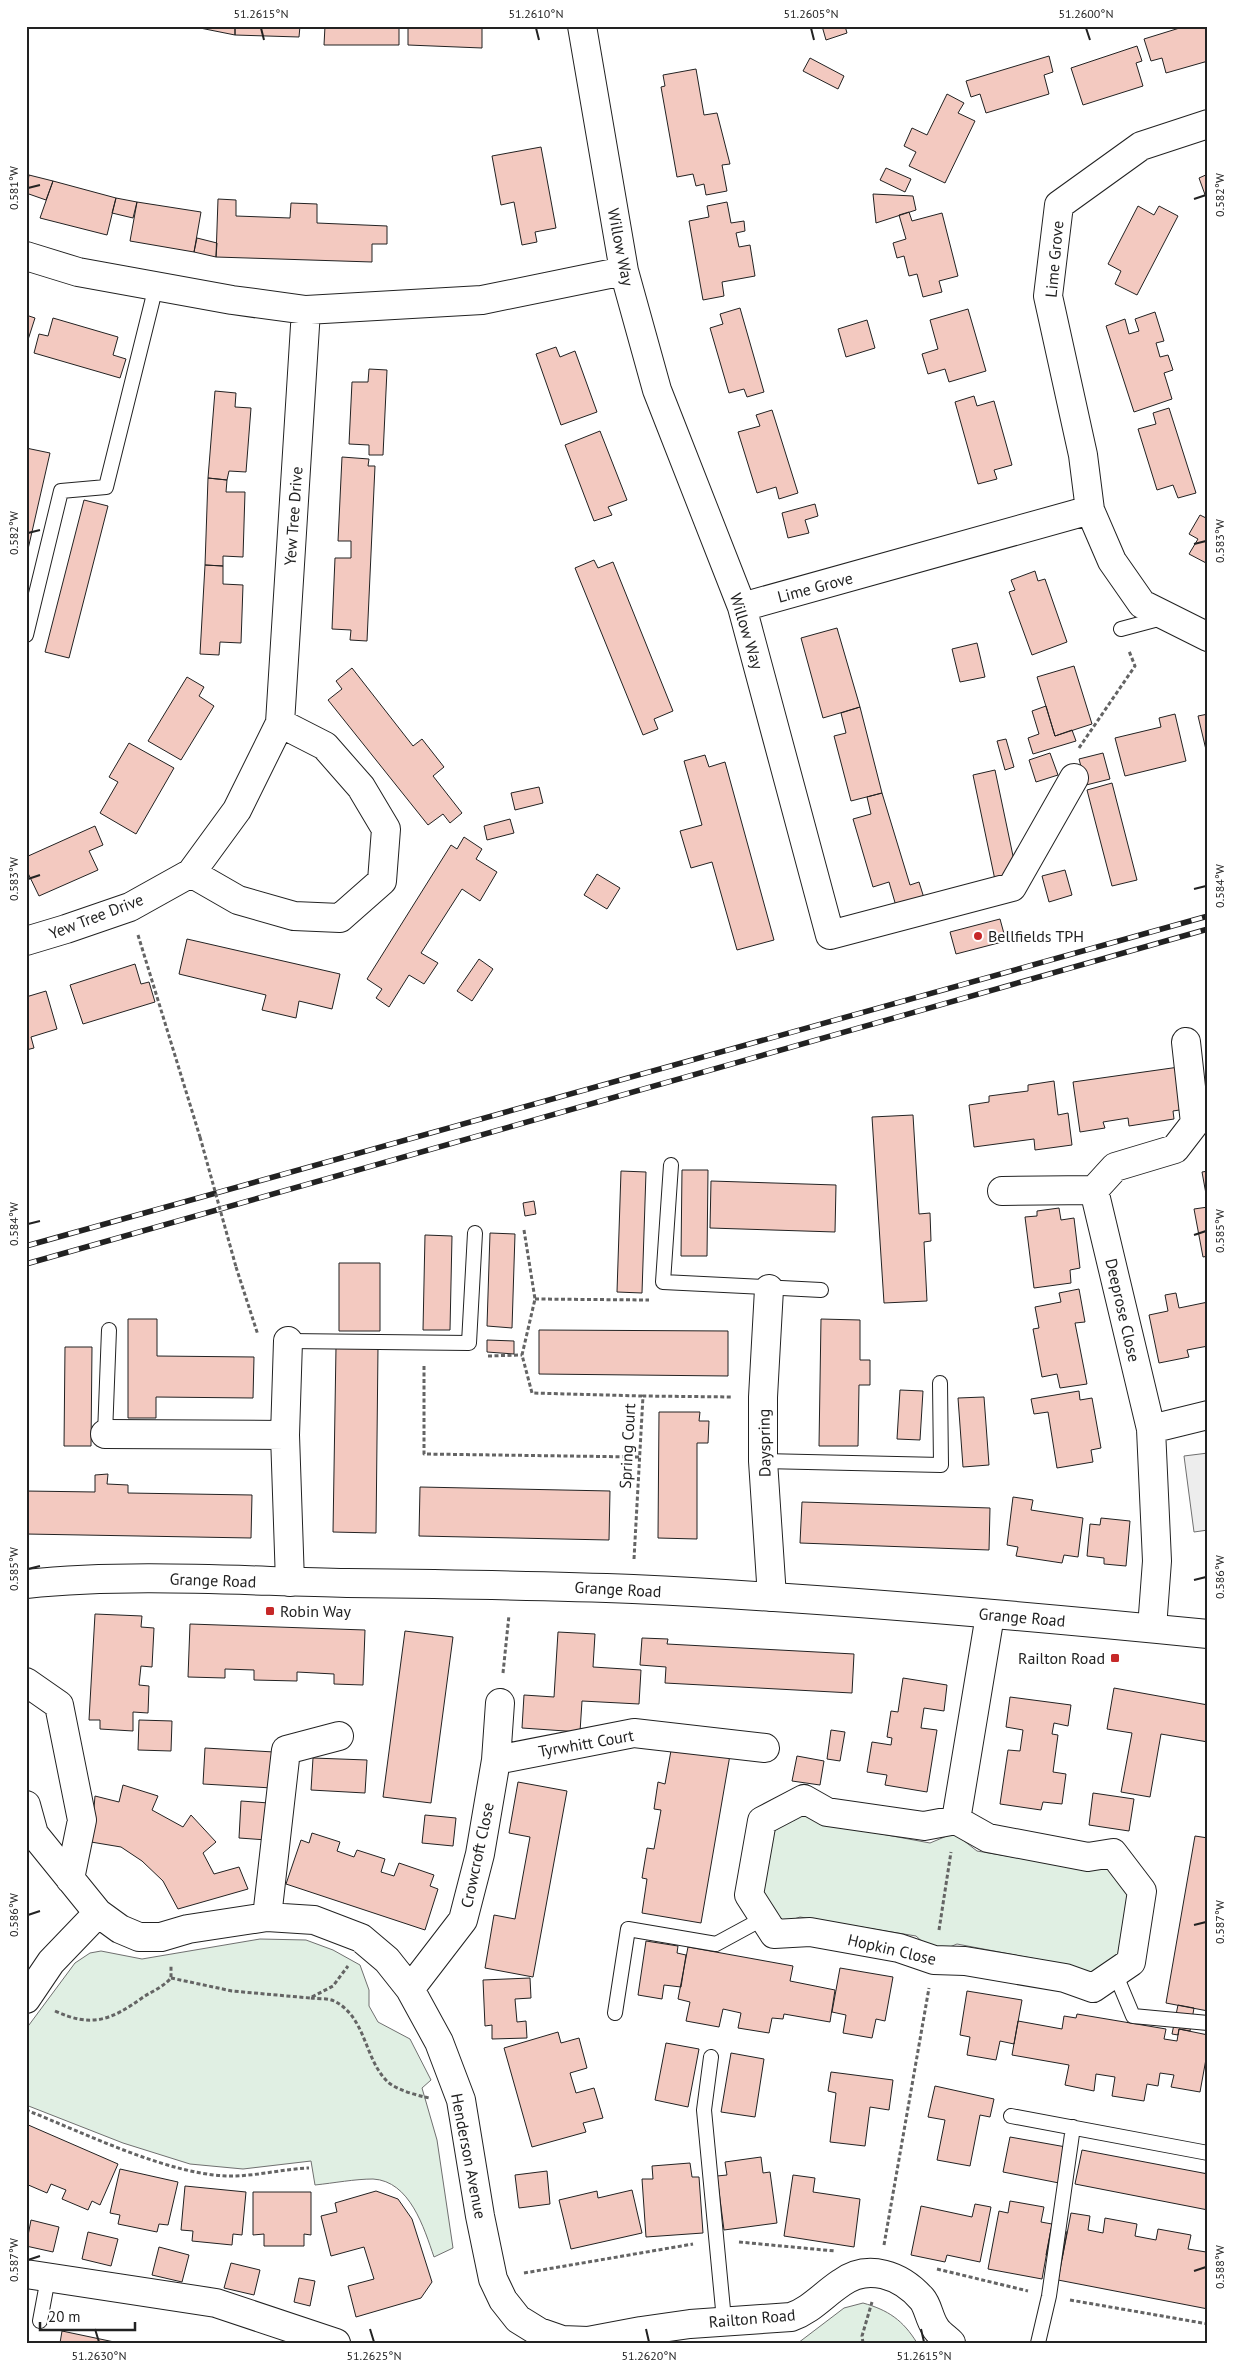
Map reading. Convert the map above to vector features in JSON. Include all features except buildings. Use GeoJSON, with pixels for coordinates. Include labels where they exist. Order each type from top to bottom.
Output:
{"type":"FeatureCollection","features":[{"type":"Feature","properties":{"kind":"street","name":"Willow Way"},"geometry":{"type":"LineString","coordinates":[[582,26],[624,271],[657,390],[742,607],[830,935],[1012,887],[1074,778]]}},
{"type":"Feature","properties":{"kind":"street","name":"Lime Grove"},"geometry":{"type":"LineString","coordinates":[[1208,124],[1141,146],[1059,206],[1048,296],[1083,455],[1090,510],[1112,561],[1142,604],[1208,637]]}},
{"type":"Feature","properties":{"kind":"street"},"geometry":{"type":"LineString","coordinates":[[26,256],[78,272],[232,300],[306,310],[482,300],[624,271]]}},
{"type":"Feature","properties":{"kind":"street","name":"Yew Tree Drive"},"geometry":{"type":"LineString","coordinates":[[26,941],[130,907],[191,873],[237,810],[280,723],[306,310]]}},
{"type":"Feature","properties":{"kind":"street","name":"Lime Grove"},"geometry":{"type":"LineString","coordinates":[[742,607],[1090,510]]}},
{"type":"Feature","properties":{"kind":"street"},"geometry":{"type":"LineString","coordinates":[[191,873],[238,900],[294,916],[340,918],[382,881],[386,829],[361,787],[324,746],[280,723]]}},
{"type":"Feature","properties":{"kind":"street"},"geometry":{"type":"LineString","coordinates":[[1002,1191],[1094,1190],[1115,1167],[1175,1149],[1195,1123],[1186,1042]]}},
{"type":"Feature","properties":{"kind":"street","name":"Deeprose Close"},"geometry":{"type":"LineString","coordinates":[[1094,1190],[1151,1430],[1157,1561],[1152,1628]]}},
{"type":"Feature","properties":{"kind":"street","name":"Dayspring"},"geometry":{"type":"LineString","coordinates":[[769,1289],[763,1397],[763,1461],[772,1597]]}},
{"type":"Feature","properties":{"kind":"street"},"geometry":{"type":"LineString","coordinates":[[288,1341],[285,1435],[290,1582]]}},
{"type":"Feature","properties":{"kind":"street"},"geometry":{"type":"LineString","coordinates":[[1151,1430],[1208,1415]]}},
{"type":"Feature","properties":{"kind":"street"},"geometry":{"type":"LineString","coordinates":[[105,1434],[285,1435]]}},
{"type":"Feature","properties":{"kind":"street","name":"Grange Road"},"geometry":{"type":"LineString","coordinates":[[26,1584],[78,1578],[151,1578],[290,1582],[512,1584],[633,1589],[772,1597],[1208,1634]]}},
{"type":"Feature","properties":{"kind":"street"},"geometry":{"type":"LineString","coordinates":[[956,1820],[990,1615]]}},
{"type":"Feature","properties":{"kind":"street"},"geometry":{"type":"LineString","coordinates":[[26,1682],[59,1704],[82,1820],[70,1879]]}},
{"type":"Feature","properties":{"kind":"street","name":"Crowcroft Close"},"geometry":{"type":"LineString","coordinates":[[410,1989],[463,1920],[480,1854],[496,1760],[500,1703]]}},
{"type":"Feature","properties":{"kind":"street","name":"Tyrwhitt Court"},"geometry":{"type":"LineString","coordinates":[[496,1760],[634,1733],[765,1748]]}},
{"type":"Feature","properties":{"kind":"street"},"geometry":{"type":"LineString","coordinates":[[267,1917],[286,1750],[339,1736]]}},
{"type":"Feature","properties":{"kind":"street","name":"Hopkin Close"},"geometry":{"type":"LineString","coordinates":[[804,1799],[828,1812],[924,1826],[956,1820],[988,1838],[1088,1857],[1113,1853],[1142,1891],[1131,1962],[1094,1988],[1047,1974],[965,1961],[934,1960],[899,1948],[810,1932],[774,1934],[764,1918],[749,1895],[762,1821],[804,1799]]}},
{"type":"Feature","properties":{"kind":"street","name":"Henderson Avenue"},"geometry":{"type":"LineString","coordinates":[[26,1806],[34,1834],[98,1913],[120,1929],[139,1937],[161,1937],[188,1929],[267,1917],[314,1920],[361,1938],[387,1960],[410,1989],[439,2042],[462,2100],[480,2216],[493,2279],[503,2300],[536,2337]]}},
{"type":"Feature","properties":{"kind":"street"},"geometry":{"type":"LineString","coordinates":[[27,1997],[51,1962],[98,1913]]}},
{"type":"Feature","properties":{"kind":"street","name":"Railton Road"},"geometry":{"type":"LineString","coordinates":[[536,2337],[588,2342],[641,2330],[724,2320],[791,2317],[804,2313],[842,2282],[859,2274],[881,2273],[903,2282],[923,2300],[935,2328],[951,2343]]}},
{"type":"Feature","properties":{"kind":"street"},"geometry":{"type":"LineString","coordinates":[[37,2276],[216,2303],[336,2343]]}},
{"type":"Feature","properties":{"kind":"lane"},"geometry":{"type":"LineString","coordinates":[[26,635],[61,491],[106,487],[156,286]]}},
{"type":"Feature","properties":{"kind":"lane"},"geometry":{"type":"LineString","coordinates":[[1121,630],[1167,617]]}},
{"type":"Feature","properties":{"kind":"lane"},"geometry":{"type":"LineString","coordinates":[[671,1165],[663,1282],[769,1289],[821,1290]]}},
{"type":"Feature","properties":{"kind":"lane"},"geometry":{"type":"LineString","coordinates":[[288,1341],[469,1343],[475,1233]]}},
{"type":"Feature","properties":{"kind":"lane"},"geometry":{"type":"LineString","coordinates":[[105,1434],[109,1330]]}},
{"type":"Feature","properties":{"kind":"lane"},"geometry":{"type":"LineString","coordinates":[[763,1461],[941,1464],[940,1383]]}},
{"type":"Feature","properties":{"kind":"lane"},"geometry":{"type":"LineString","coordinates":[[615,2013],[628,1928],[716,1944],[764,1918]]}},
{"type":"Feature","properties":{"kind":"lane"},"geometry":{"type":"LineString","coordinates":[[1115,1973],[1133,2016],[1208,2023]]}},
{"type":"Feature","properties":{"kind":"lane"},"geometry":{"type":"LineString","coordinates":[[711,2057],[704,2110],[724,2320]]}},
{"type":"Feature","properties":{"kind":"lane"},"geometry":{"type":"LineString","coordinates":[[1011,2116],[1208,2153]]}},
{"type":"Feature","properties":{"kind":"lane"},"geometry":{"type":"LineString","coordinates":[[1038,2343],[1049,2296],[1073,2127]]}},
{"type":"Feature","properties":{"kind":"lane"},"geometry":{"type":"LineString","coordinates":[[37,2276],[40,2321]]}},
{"type":"Feature","properties":{"kind":"path"},"geometry":{"type":"LineString","coordinates":[[1074,778],[1075,753],[1135,666],[1121,630]]}},
{"type":"Feature","properties":{"kind":"path"},"geometry":{"type":"LineString","coordinates":[[130,907],[257,1335],[288,1341]]}},
{"type":"Feature","properties":{"kind":"path"},"geometry":{"type":"LineString","coordinates":[[524,1230],[535,1299],[522,1355],[532,1393],[642,1396]]}},
{"type":"Feature","properties":{"kind":"path"},"geometry":{"type":"LineString","coordinates":[[535,1299],[664,1300],[663,1282]]}},
{"type":"Feature","properties":{"kind":"path"},"geometry":{"type":"LineString","coordinates":[[483,1356],[522,1355]]}},
{"type":"Feature","properties":{"kind":"path"},"geometry":{"type":"LineString","coordinates":[[424,1359],[424,1454],[638,1457]]}},
{"type":"Feature","properties":{"kind":"path","name":"Spring Court"},"geometry":{"type":"LineString","coordinates":[[633,1589],[642,1396],[763,1397]]}},
{"type":"Feature","properties":{"kind":"path"},"geometry":{"type":"LineString","coordinates":[[500,1703],[512,1584]]}},
{"type":"Feature","properties":{"kind":"path"},"geometry":{"type":"LineString","coordinates":[[863,2343],[862,2336],[881,2273],[956,1820]]}},
{"type":"Feature","properties":{"kind":"path"},"geometry":{"type":"LineString","coordinates":[[27,1997],[70,2018],[90,2021],[110,2018],[129,2009],[143,1998],[163,1987],[171,1978],[171,1961],[161,1937]]}},
{"type":"Feature","properties":{"kind":"path"},"geometry":{"type":"LineString","coordinates":[[310,1998],[333,1986],[348,1966],[361,1938]]}},
{"type":"Feature","properties":{"kind":"path"},"geometry":{"type":"LineString","coordinates":[[171,1978],[232,1991],[333,2000],[348,2011],[364,2035],[373,2060],[389,2083],[410,2093],[435,2100],[462,2100]]}},
{"type":"Feature","properties":{"kind":"path"},"geometry":{"type":"LineString","coordinates":[[26,2110],[128,2152],[197,2172],[236,2176],[308,2168]]}},
{"type":"Feature","properties":{"kind":"green space"},"geometry":{"type":"Polygon","coordinates":[[[802,1810],[817,1822],[930,1843],[954,1833],[977,1851],[1090,1870],[1106,1865],[1130,1895],[1119,1957],[1089,1974],[1073,1966],[957,1944],[935,1953],[916,1936],[800,1917],[782,1923],[760,1892],[769,1835],[802,1810]]]}},
{"type":"Feature","properties":{"kind":"green space"},"geometry":{"type":"Polygon","coordinates":[[[260,1939],[306,1940],[333,1950],[360,1965],[369,1990],[369,2006],[378,2022],[410,2039],[431,2080],[422,2088],[437,2140],[453,2248],[434,2257],[414,2208],[397,2188],[386,2182],[366,2179],[315,2185],[311,2161],[243,2169],[190,2164],[123,2143],[26,2105],[26,2029],[75,1963],[90,1953],[101,1951],[142,1959],[260,1939]]]}},
{"type":"Feature","properties":{"kind":"green space"},"geometry":{"type":"Polygon","coordinates":[[[863,2303],[880,2309],[894,2317],[906,2328],[917,2343],[798,2343],[844,2308],[863,2303]]]}},
{"type":"Feature","properties":{"kind":"shaded area"},"geometry":{"type":"Polygon","coordinates":[[[1208,1453],[1208,1530],[1194,1532],[1184,1456],[1208,1453]]]}},
{"type":"Feature","properties":{"kind":"railway"},"geometry":{"type":"LineString","coordinates":[[26,1246],[1208,916]]}},
{"type":"Feature","properties":{"kind":"railway"},"geometry":{"type":"LineString","coordinates":[[26,1264],[1208,929]]}},
{"type":"Feature","properties":{"kind":"place","name":"Bellfields TPH"},"geometry":{"type":"Point","coordinates":[978,936]}},
{"type":"Feature","properties":{"kind":"place","name":"Robin Way"},"geometry":{"type":"Point","coordinates":[270,1611]}},
{"type":"Feature","properties":{"kind":"place","name":"Railton Road"},"geometry":{"type":"Point","coordinates":[1115,1658]}}]}
